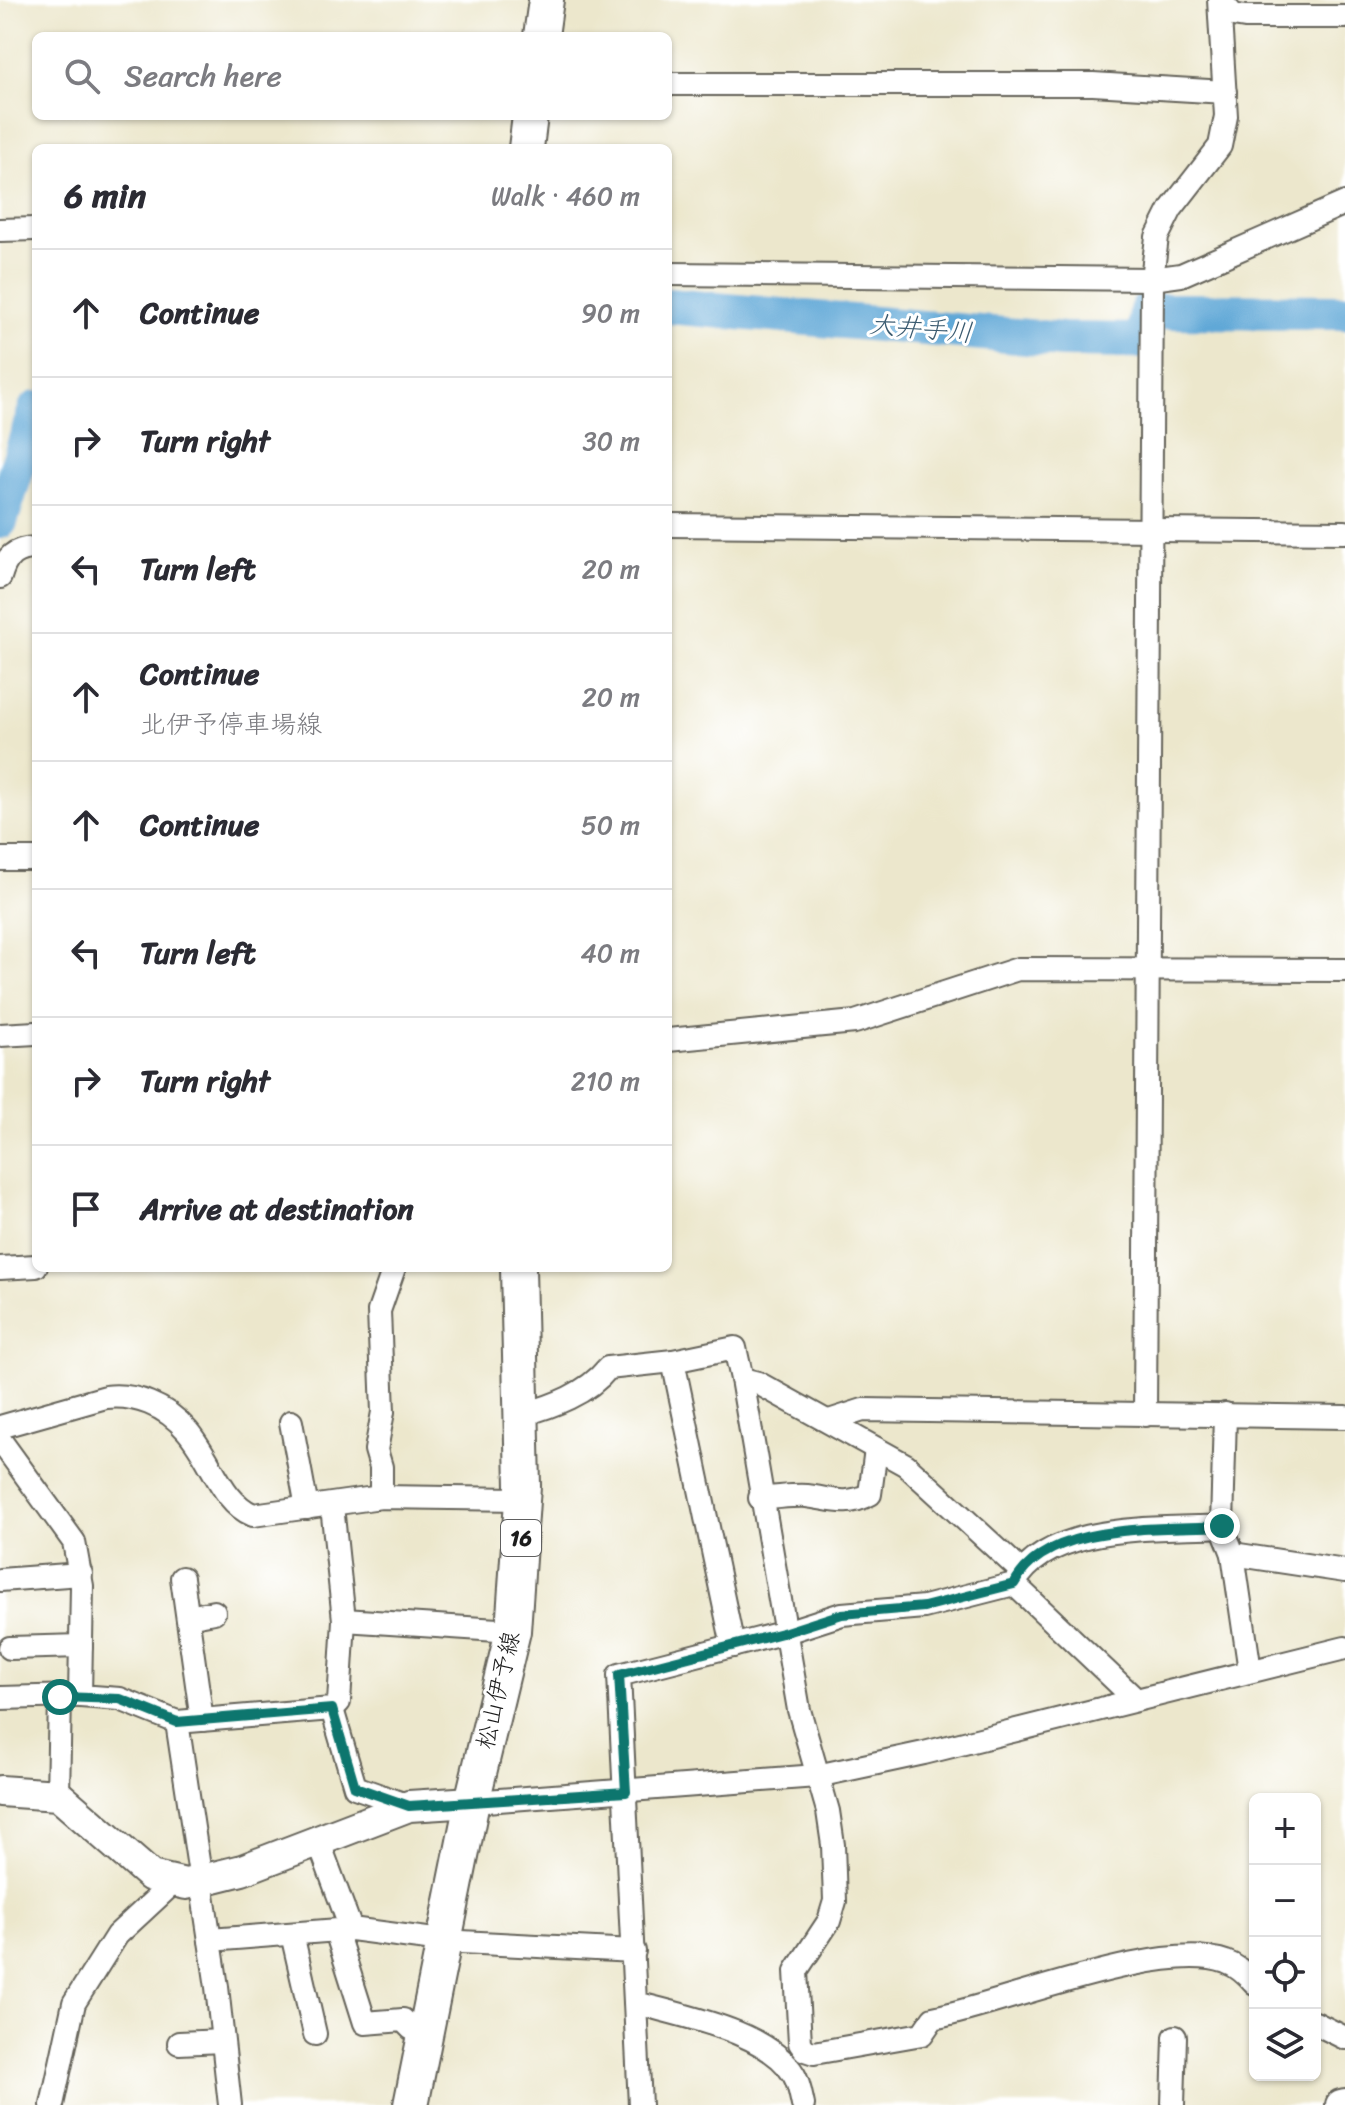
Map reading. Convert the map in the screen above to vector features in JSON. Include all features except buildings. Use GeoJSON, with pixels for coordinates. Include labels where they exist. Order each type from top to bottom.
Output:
{"type":"FeatureCollection","features":[{"type":"Feature","properties":{"kind":"main road"},"geometry":{"type":"LineString","coordinates":[[542,32],[546,0]]}},
{"type":"Feature","properties":{"kind":"main road"},"geometry":{"type":"LineString","coordinates":[[526,144],[530,120]]}},
{"type":"Feature","properties":{"kind":"main road","name":"松山伊予線"},"geometry":{"type":"LineString","coordinates":[[411,2105],[442,1941],[513,1631],[522,1499],[518,1272]]}},
{"type":"Feature","properties":{"kind":"main road"},"geometry":{"type":"LineString","coordinates":[[0,1791],[58,1795],[151,1876],[187,1884],[409,1806],[472,1802]]}},
{"type":"Feature","properties":{"kind":"street"},"geometry":{"type":"LineString","coordinates":[[1220,0],[1233,15],[1245,17],[1345,17]]}},
{"type":"Feature","properties":{"kind":"street"},"geometry":{"type":"LineString","coordinates":[[1145,1415],[1148,530],[1152,279],[1157,237],[1171,209],[1220,146],[1226,116],[1220,0]]}},
{"type":"Feature","properties":{"kind":"street"},"geometry":{"type":"LineString","coordinates":[[672,84],[1093,84],[1225,92]]}},
{"type":"Feature","properties":{"kind":"street"},"geometry":{"type":"LineString","coordinates":[[672,274],[1152,279],[1181,275],[1345,203]]}},
{"type":"Feature","properties":{"kind":"street"},"geometry":{"type":"LineString","coordinates":[[0,230],[32,229]]}},
{"type":"Feature","properties":{"kind":"street"},"geometry":{"type":"LineString","coordinates":[[672,525],[1345,532]]}},
{"type":"Feature","properties":{"kind":"street"},"geometry":{"type":"LineString","coordinates":[[0,577],[5,560],[15,551],[32,549]]}},
{"type":"Feature","properties":{"kind":"street"},"geometry":{"type":"LineString","coordinates":[[0,859],[32,859]]}},
{"type":"Feature","properties":{"kind":"street"},"geometry":{"type":"LineString","coordinates":[[672,1040],[855,1022],[1018,969],[1345,970]]}},
{"type":"Feature","properties":{"kind":"street"},"geometry":{"type":"LineString","coordinates":[[0,1035],[32,1033]]}},
{"type":"Feature","properties":{"kind":"street"},"geometry":{"type":"LineString","coordinates":[[0,1268],[32,1266]]}},
{"type":"Feature","properties":{"kind":"street"},"geometry":{"type":"LineString","coordinates":[[381,1497],[381,1467],[376,1450],[383,1412],[379,1311],[393,1272]]}},
{"type":"Feature","properties":{"kind":"street"},"geometry":{"type":"LineString","coordinates":[[521,1415],[556,1405],[599,1379],[608,1368],[673,1361],[735,1348],[799,1710],[833,1845],[835,1901],[829,1921],[796,1971],[800,2043],[805,2050],[814,2053],[922,2034],[933,2018],[1130,1964],[1200,1958],[1226,1961],[1249,1978]]}},
{"type":"Feature","properties":{"kind":"street"},"geometry":{"type":"LineString","coordinates":[[673,1361],[733,1646]]}},
{"type":"Feature","properties":{"kind":"street"},"geometry":{"type":"LineString","coordinates":[[742,1379],[758,1383],[906,1465],[1134,1698]]}},
{"type":"Feature","properties":{"kind":"street"},"geometry":{"type":"LineString","coordinates":[[0,1427],[106,1397],[122,1395],[137,1398],[174,1416],[188,1428],[241,1511],[253,1515],[381,1497],[522,1499]]}},
{"type":"Feature","properties":{"kind":"street"},"geometry":{"type":"LineString","coordinates":[[829,1421],[863,1410],[1345,1417]]}},
{"type":"Feature","properties":{"kind":"street"},"geometry":{"type":"LineString","coordinates":[[1225,1414],[1222,1526],[1233,1554],[1250,1671]]}},
{"type":"Feature","properties":{"kind":"street"},"geometry":{"type":"LineString","coordinates":[[291,1422],[307,1508]]}},
{"type":"Feature","properties":{"kind":"street"},"geometry":{"type":"LineString","coordinates":[[0,1440],[74,1542],[81,1574],[81,1646],[70,1696],[58,1795]]}},
{"type":"Feature","properties":{"kind":"street"},"geometry":{"type":"LineString","coordinates":[[760,1498],[806,1496],[844,1504],[858,1501],[870,1494],[876,1449]]}},
{"type":"Feature","properties":{"kind":"street"},"geometry":{"type":"LineString","coordinates":[[0,1698],[70,1696],[120,1699],[177,1722],[332,1709],[339,1702],[344,1620],[332,1506]]}},
{"type":"Feature","properties":{"kind":"street"},"geometry":{"type":"LineString","coordinates":[[640,2105],[619,1675],[786,1632],[842,1614],[924,1607],[1018,1578],[1035,1559],[1070,1540],[1222,1526]]}},
{"type":"Feature","properties":{"kind":"street"},"geometry":{"type":"LineString","coordinates":[[1233,1554],[1345,1571]]}},
{"type":"Feature","properties":{"kind":"street"},"geometry":{"type":"LineString","coordinates":[[0,1580],[81,1574]]}},
{"type":"Feature","properties":{"kind":"street"},"geometry":{"type":"LineString","coordinates":[[182,1578],[202,1720]]}},
{"type":"Feature","properties":{"kind":"street"},"geometry":{"type":"LineString","coordinates":[[188,1617],[214,1612]]}},
{"type":"Feature","properties":{"kind":"street"},"geometry":{"type":"LineString","coordinates":[[344,1620],[513,1631]]}},
{"type":"Feature","properties":{"kind":"street"},"geometry":{"type":"LineString","coordinates":[[10,1648],[81,1646]]}},
{"type":"Feature","properties":{"kind":"street"},"geometry":{"type":"LineString","coordinates":[[472,1802],[817,1776],[924,1753],[1134,1698],[1345,1648]]}},
{"type":"Feature","properties":{"kind":"street"},"geometry":{"type":"LineString","coordinates":[[332,1709],[355,1787],[409,1806]]}},
{"type":"Feature","properties":{"kind":"street"},"geometry":{"type":"LineString","coordinates":[[177,1722],[187,1884],[210,1940],[230,2105]]}},
{"type":"Feature","properties":{"kind":"street"},"geometry":{"type":"LineString","coordinates":[[318,1840],[344,1930],[365,2023],[403,2020],[411,2028],[426,2027]]}},
{"type":"Feature","properties":{"kind":"street"},"geometry":{"type":"LineString","coordinates":[[52,2105],[74,2003],[117,1935],[187,1884]]}},
{"type":"Feature","properties":{"kind":"street"},"geometry":{"type":"LineString","coordinates":[[210,1940],[344,1930],[442,1941],[634,1951]]}},
{"type":"Feature","properties":{"kind":"street"},"geometry":{"type":"LineString","coordinates":[[292,1934],[315,2034]]}},
{"type":"Feature","properties":{"kind":"street"},"geometry":{"type":"LineString","coordinates":[[637,2003],[749,2038],[778,2058],[794,2075],[803,2105]]}},
{"type":"Feature","properties":{"kind":"street"},"geometry":{"type":"LineString","coordinates":[[1321,2026],[1345,2038]]}},
{"type":"Feature","properties":{"kind":"street"},"geometry":{"type":"LineString","coordinates":[[1173,2105],[1175,2037]]}},
{"type":"Feature","properties":{"kind":"street"},"geometry":{"type":"LineString","coordinates":[[179,2043],[222,2041]]}},
{"type":"Feature","properties":{"kind":"street"},"geometry":{"type":"LineString","coordinates":[[794,2075],[805,2050]]}},
{"type":"Feature","properties":{"kind":"waterway","name":"大井手川"},"geometry":{"type":"LineString","coordinates":[[672,306],[1063,340],[1144,341],[1147,311]]}},
{"type":"Feature","properties":{"kind":"waterway","name":"大井手川"},"geometry":{"type":"LineString","coordinates":[[1158,311],[1345,312]]}},
{"type":"Feature","properties":{"kind":"waterway","name":"大井手川"},"geometry":{"type":"LineString","coordinates":[[0,521],[32,421]]}},
{"type":"Feature","properties":{"kind":"route"},"geometry":{"type":"LineString","coordinates":[[60,1697],[120,1699],[177,1722],[332,1709],[355,1787],[409,1806],[626,1792],[619,1675],[786,1632],[842,1614],[924,1607],[1014,1584],[1021,1571],[1035,1559],[1070,1540],[1222,1526]]}}]}
